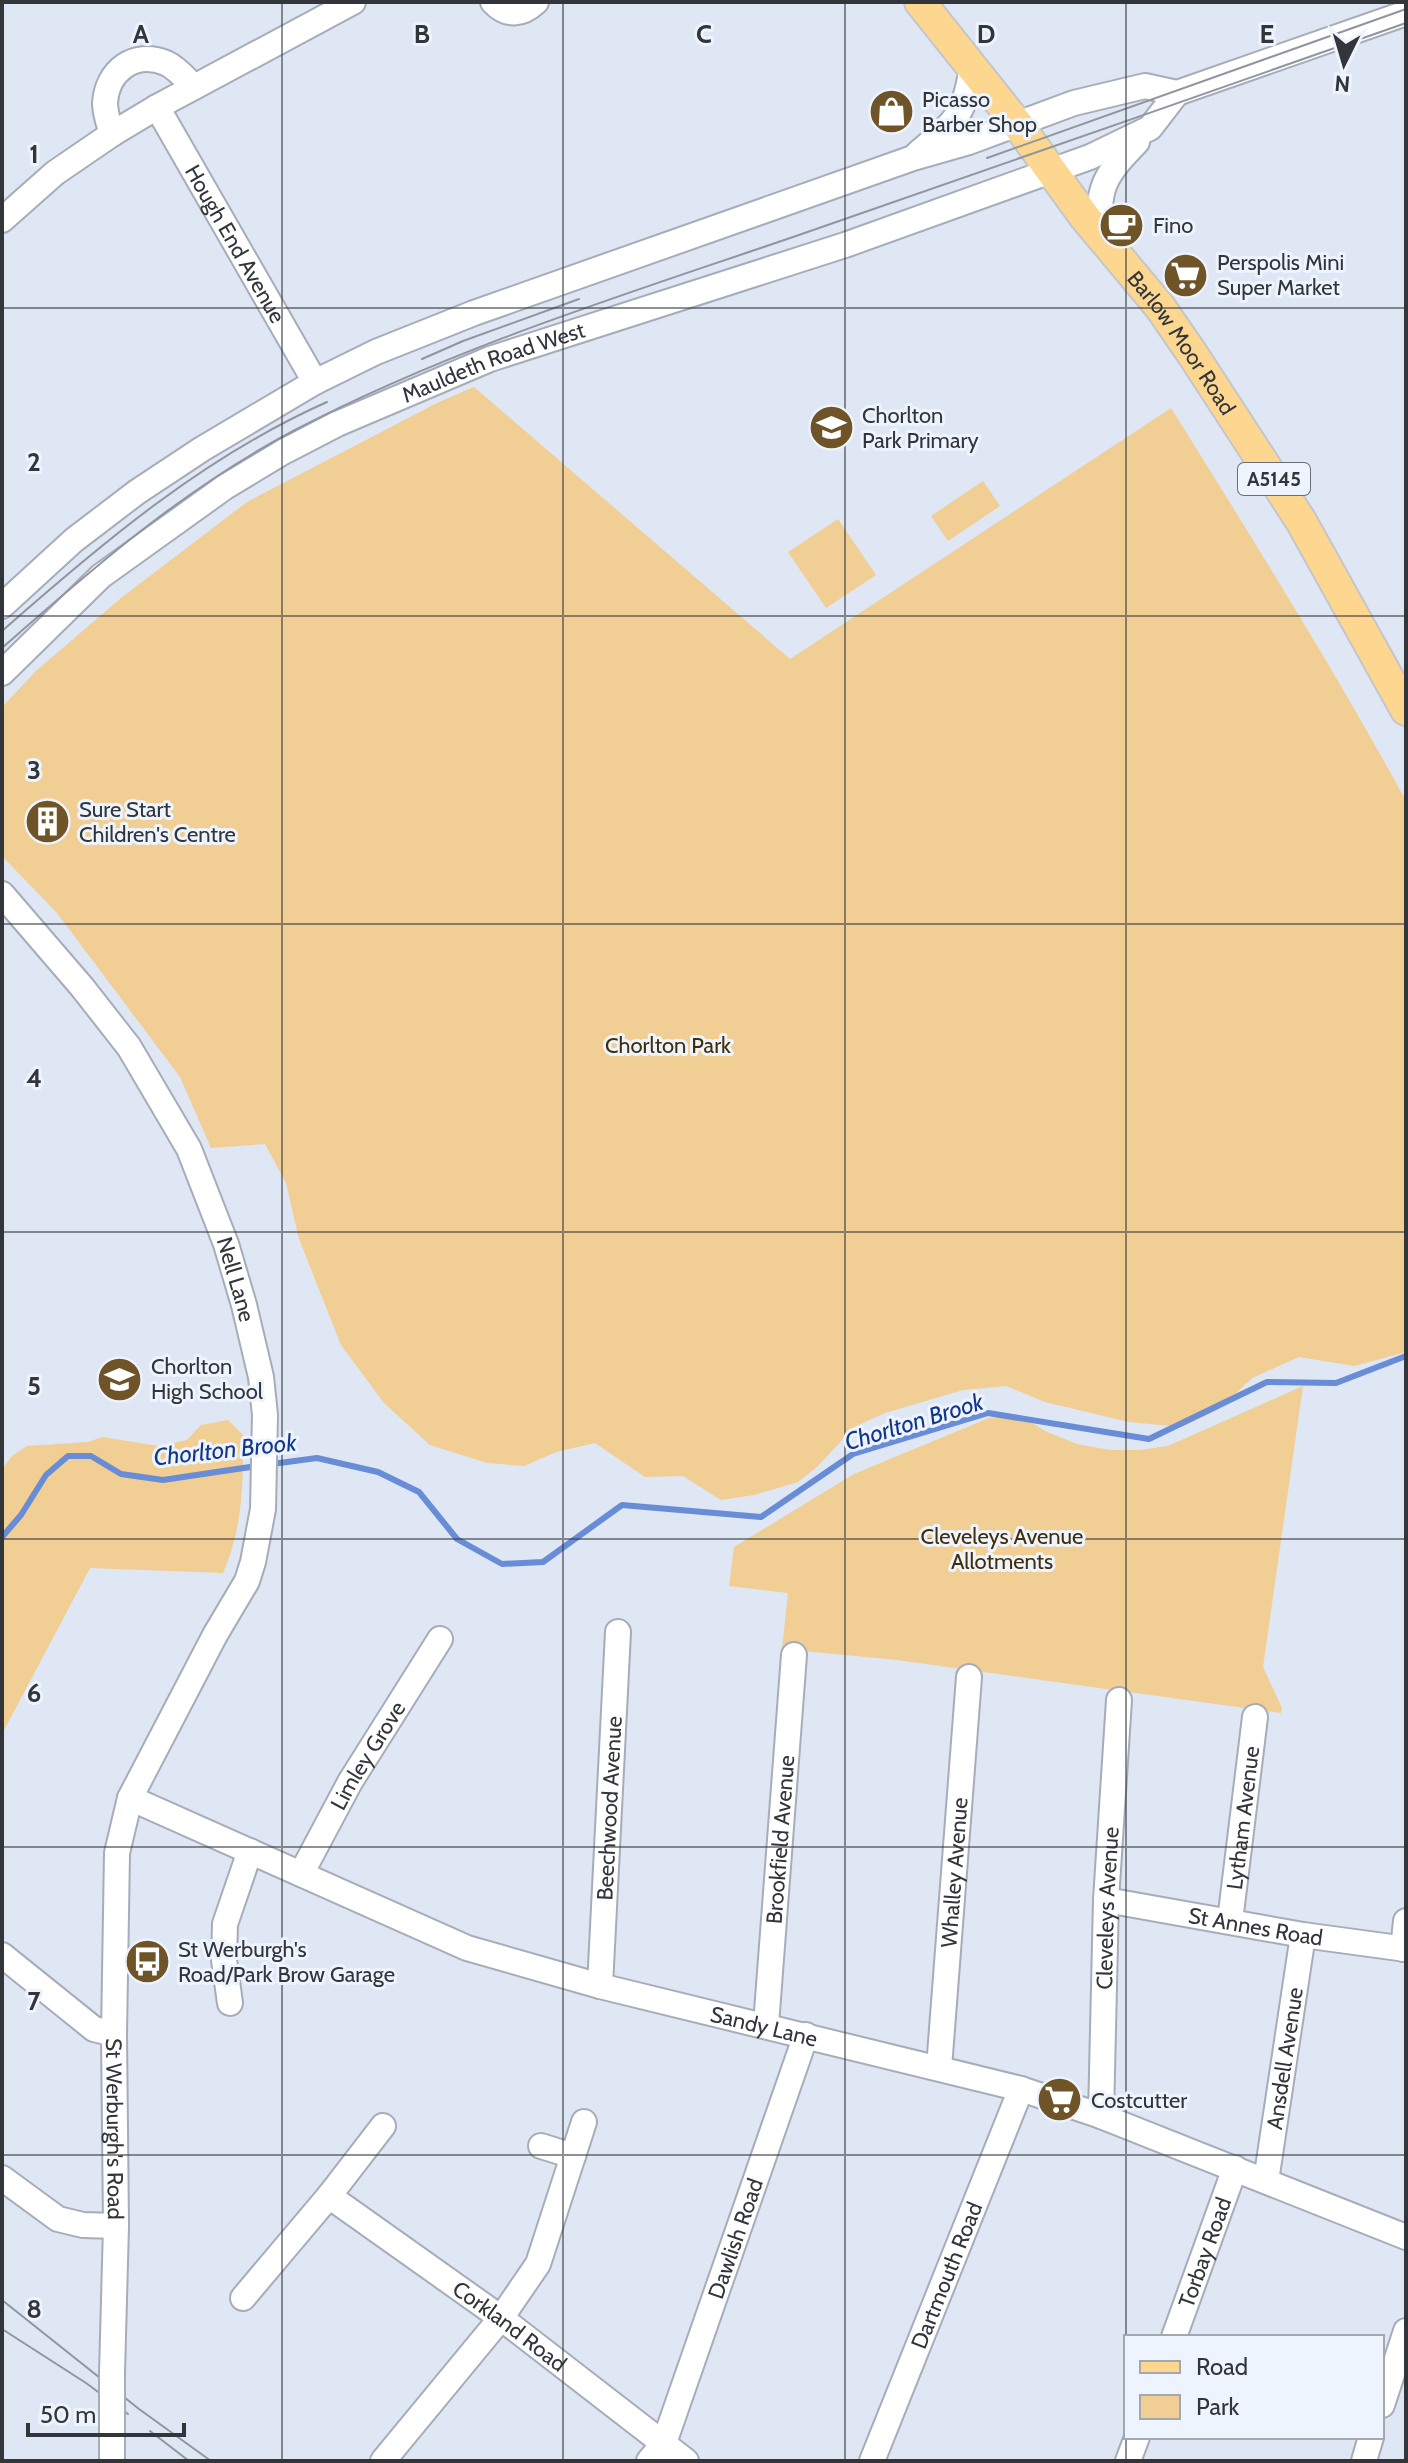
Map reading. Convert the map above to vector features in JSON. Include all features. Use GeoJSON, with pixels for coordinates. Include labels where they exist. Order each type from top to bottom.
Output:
{"type":"FeatureCollection","features":[{"type":"Feature","properties":{"kind":"main road","name":"Barlow Moor Road"},"geometry":{"type":"LineString","coordinates":[[920,2],[1018,125],[1101,237],[1160,307],[1301,521],[1406,710]]}},
{"type":"Feature","properties":{"kind":"street"},"geometry":{"type":"LineString","coordinates":[[2,220],[55,173],[112,134],[353,2]]}},
{"type":"Feature","properties":{"kind":"street"},"geometry":{"type":"LineString","coordinates":[[493,2],[507,13],[522,13],[536,2]]}},
{"type":"Feature","properties":{"kind":"street"},"geometry":{"type":"LineString","coordinates":[[2,606],[74,540],[137,492],[202,449],[315,382],[376,352],[474,313],[1074,103],[1145,86],[1177,93],[1406,13]]}},
{"type":"Feature","properties":{"kind":"street"},"geometry":{"type":"LineString","coordinates":[[112,134],[105,104],[108,86],[116,71],[132,61],[149,59],[166,63],[194,87]]}},
{"type":"Feature","properties":{"kind":"street"},"geometry":{"type":"LineString","coordinates":[[913,158],[958,117],[966,97],[972,66]]}},
{"type":"Feature","properties":{"kind":"street"},"geometry":{"type":"LineString","coordinates":[[1101,237],[1100,211],[1109,173],[1177,93]]}},
{"type":"Feature","properties":{"kind":"street","name":"Hough End Avenue"},"geometry":{"type":"LineString","coordinates":[[157,107],[315,382]]}},
{"type":"Feature","properties":{"kind":"street","name":"Mauldeth Road West"},"geometry":{"type":"LineString","coordinates":[[2,673],[101,576],[225,487],[337,424],[490,359],[946,210],[1106,151],[1150,128]]}},
{"type":"Feature","properties":{"kind":"street","name":"Nell Lane"},"geometry":{"type":"LineString","coordinates":[[2,894],[73,975],[129,1047],[189,1149],[226,1244],[261,1377],[265,1450],[263,1509],[253,1562],[247,1581],[215,1635],[130,1798]]}},
{"type":"Feature","properties":{"kind":"street","name":"Beechwood Avenue"},"geometry":{"type":"LineString","coordinates":[[600,1986],[618,1632]]}},
{"type":"Feature","properties":{"kind":"street","name":"Limley Grove"},"geometry":{"type":"LineString","coordinates":[[301,1874],[350,1782],[440,1639]]}},
{"type":"Feature","properties":{"kind":"street","name":"Brookfield Avenue"},"geometry":{"type":"LineString","coordinates":[[766,2025],[794,1655]]}},
{"type":"Feature","properties":{"kind":"street","name":"Whalley Avenue"},"geometry":{"type":"LineString","coordinates":[[939,2068],[969,1677]]}},
{"type":"Feature","properties":{"kind":"street","name":"Cleveleys Avenue"},"geometry":{"type":"LineString","coordinates":[[1101,2116],[1106,1900],[1119,1700]]}},
{"type":"Feature","properties":{"kind":"street","name":"Lytham Avenue"},"geometry":{"type":"LineString","coordinates":[[1230,1921],[1255,1717]]}},
{"type":"Feature","properties":{"kind":"street","name":"Sandy Lane"},"geometry":{"type":"LineString","coordinates":[[130,1798],[467,1948],[600,1986],[1021,2089],[1101,2116],[1406,2237]]}},
{"type":"Feature","properties":{"kind":"street","name":"St Werburgh's Road"},"geometry":{"type":"LineString","coordinates":[[112,2461],[117,1853],[130,1798]]}},
{"type":"Feature","properties":{"kind":"street"},"geometry":{"type":"LineString","coordinates":[[230,2003],[224,1960],[225,1924],[250,1851]]}},
{"type":"Feature","properties":{"kind":"street","name":"St Annes Road"},"geometry":{"type":"LineString","coordinates":[[1106,1900],[1303,1935],[1404,1949]]}},
{"type":"Feature","properties":{"kind":"street"},"geometry":{"type":"LineString","coordinates":[[1404,1949],[1406,1921]]}},
{"type":"Feature","properties":{"kind":"street","name":"Ansdell Avenue"},"geometry":{"type":"LineString","coordinates":[[1266,2181],[1303,1935]]}},
{"type":"Feature","properties":{"kind":"street"},"geometry":{"type":"LineString","coordinates":[[2,1955],[94,2029],[114,2034]]}},
{"type":"Feature","properties":{"kind":"street","name":"Dawlish Road"},"geometry":{"type":"LineString","coordinates":[[656,2452],[806,2035]]}},
{"type":"Feature","properties":{"kind":"street","name":"Dartmouth Road"},"geometry":{"type":"LineString","coordinates":[[872,2461],[1021,2089]]}},
{"type":"Feature","properties":{"kind":"street"},"geometry":{"type":"LineString","coordinates":[[383,2461],[501,2318],[538,2264],[584,2122]]}},
{"type":"Feature","properties":{"kind":"street"},"geometry":{"type":"LineString","coordinates":[[243,2298],[383,2126]]}},
{"type":"Feature","properties":{"kind":"street"},"geometry":{"type":"LineString","coordinates":[[541,2146],[573,2156]]}},
{"type":"Feature","properties":{"kind":"street","name":"Torbay Road"},"geometry":{"type":"LineString","coordinates":[[1175,2335],[1235,2168]]}},
{"type":"Feature","properties":{"kind":"street"},"geometry":{"type":"LineString","coordinates":[[2,2178],[58,2219],[83,2225],[116,2226]]}},
{"type":"Feature","properties":{"kind":"street","name":"Corkland Road"},"geometry":{"type":"LineString","coordinates":[[329,2196],[501,2318],[656,2452],[686,2461]]}},
{"type":"Feature","properties":{"kind":"street"},"geometry":{"type":"LineString","coordinates":[[1384,2399],[1406,2331]]}},
{"type":"Feature","properties":{"kind":"street"},"geometry":{"type":"LineString","coordinates":[[1128,2461],[1136,2439]]}},
{"type":"Feature","properties":{"kind":"street"},"geometry":{"type":"LineString","coordinates":[[1364,2461],[1370,2439]]}},
{"type":"Feature","properties":{"kind":"green space","name":"Chorlton Park"},"geometry":{"type":"Polygon","coordinates":[[[474,387],[790,659],[1171,408],[1321,652],[1406,801],[1406,1352],[1354,1366],[1299,1357],[1252,1378],[1219,1409],[1182,1427],[1129,1422],[1045,1402],[1006,1386],[963,1390],[885,1413],[854,1427],[817,1467],[798,1482],[754,1495],[721,1500],[683,1476],[645,1477],[595,1443],[556,1452],[524,1466],[487,1463],[430,1445],[384,1403],[341,1345],[299,1239],[286,1183],[265,1144],[211,1148],[180,1077],[57,913],[2,856],[2,707],[36,671],[121,598],[247,502],[439,402],[474,387]]]}},
{"type":"Feature","properties":{"kind":"green space"},"geometry":{"type":"Polygon","coordinates":[[[983,481],[1000,506],[948,541],[931,516],[983,481]]]}},
{"type":"Feature","properties":{"kind":"green space"},"geometry":{"type":"Polygon","coordinates":[[[838,519],[876,575],[826,608],[788,552],[838,519]]]}},
{"type":"Feature","properties":{"kind":"green space","name":"Cleveleys Avenue Allotments"},"geometry":{"type":"Polygon","coordinates":[[[1303,1386],[1263,1667],[1282,1708],[1281,1713],[897,1660],[782,1649],[788,1593],[729,1586],[734,1547],[854,1474],[989,1418],[1020,1415],[1045,1431],[1077,1444],[1110,1450],[1140,1450],[1168,1446],[1303,1386]]]}},
{"type":"Feature","properties":{"kind":"green space"},"geometry":{"type":"Polygon","coordinates":[[[228,1420],[243,1435],[243,1471],[235,1539],[223,1573],[90,1568],[2,1734],[2,1469],[12,1456],[27,1446],[88,1442],[102,1437],[159,1446],[187,1440],[201,1425],[228,1420]]]}},
{"type":"Feature","properties":{"kind":"waterway","name":"Chorlton Brook"},"geometry":{"type":"LineString","coordinates":[[272,1464],[317,1458],[378,1472],[419,1492],[457,1539],[502,1564],[543,1562],[622,1505],[761,1517],[853,1454],[988,1413],[1149,1439],[1267,1382],[1336,1383],[1406,1356]]}},
{"type":"Feature","properties":{"kind":"waterway","name":"Chorlton Brook"},"geometry":{"type":"LineString","coordinates":[[2,1537],[21,1515],[46,1475],[68,1456],[91,1456],[121,1474],[163,1480],[257,1466]]}},
{"type":"Feature","properties":{"kind":"tram line"},"geometry":{"type":"LineString","coordinates":[[987,158],[1406,9]]}},
{"type":"Feature","properties":{"kind":"tram line"},"geometry":{"type":"LineString","coordinates":[[2,648],[106,558],[216,477],[255,452],[355,400],[479,347],[605,301],[1406,23]]}},
{"type":"Feature","properties":{"kind":"tram line"},"geometry":{"type":"LineString","coordinates":[[422,359],[579,299]]}},
{"type":"Feature","properties":{"kind":"tram line"},"geometry":{"type":"LineString","coordinates":[[2,631],[117,534],[197,475],[239,448],[327,402]]}},
{"type":"Feature","properties":{"kind":"tram line"},"geometry":{"type":"LineString","coordinates":[[2,2300],[139,2409],[211,2461]]}},
{"type":"Feature","properties":{"kind":"tram line"},"geometry":{"type":"LineString","coordinates":[[2,2329],[128,2414]]}},
{"type":"Feature","properties":{"kind":"tram line"},"geometry":{"type":"LineString","coordinates":[[150,2431],[189,2461]]}},
{"type":"Feature","properties":{"kind":"place","name":"Picasso Barber Shop"},"geometry":{"type":"Point","coordinates":[891,112]}},
{"type":"Feature","properties":{"kind":"place","name":"Fino"},"geometry":{"type":"Point","coordinates":[1122,225]}},
{"type":"Feature","properties":{"kind":"place","name":"Perspolis Mini Super Market"},"geometry":{"type":"Point","coordinates":[1186,275]}},
{"type":"Feature","properties":{"kind":"place","name":"Chorlton Park Primary"},"geometry":{"type":"Point","coordinates":[831,428]}},
{"type":"Feature","properties":{"kind":"place","name":"Sure Start Children's Centre"},"geometry":{"type":"Point","coordinates":[48,822]}},
{"type":"Feature","properties":{"kind":"place","name":"Chorlton High School"},"geometry":{"type":"Point","coordinates":[120,1379]}},
{"type":"Feature","properties":{"kind":"place","name":"St Werburgh's Road/Park Brow Garage"},"geometry":{"type":"Point","coordinates":[147,1962]}},
{"type":"Feature","properties":{"kind":"place","name":"Costcutter"},"geometry":{"type":"Point","coordinates":[1060,2100]}}]}
